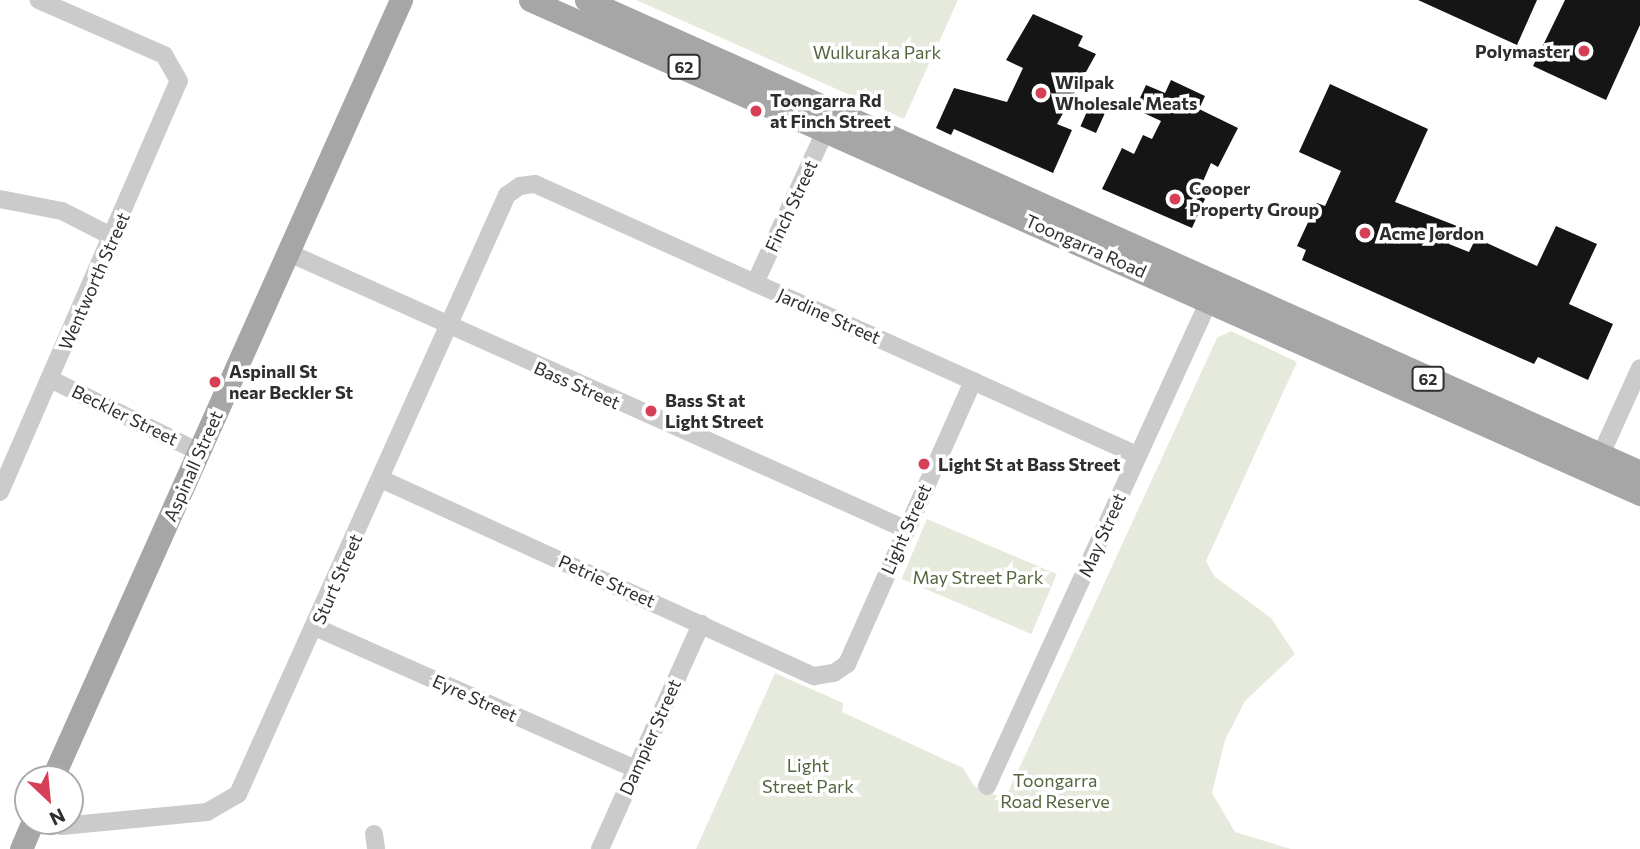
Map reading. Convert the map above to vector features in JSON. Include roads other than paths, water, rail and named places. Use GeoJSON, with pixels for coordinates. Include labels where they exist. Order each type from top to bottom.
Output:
{"type":"FeatureCollection","features":[{"type":"Feature","properties":{"kind":"main road","name":"Aspinall Street"},"geometry":{"type":"LineString","coordinates":[[58,765],[401,0]]}},
{"type":"Feature","properties":{"kind":"main road","name":"Toongarra Road"},"geometry":{"type":"LineString","coordinates":[[530,0],[1213,293]]}},
{"type":"Feature","properties":{"kind":"main road","name":"Toongarra Road"},"geometry":{"type":"LineString","coordinates":[[586,0],[1213,293],[1596,464],[1640,494]]}},
{"type":"Feature","properties":{"kind":"main road","name":"Toongarra Road"},"geometry":{"type":"LineString","coordinates":[[1596,464],[1640,472]]}},
{"type":"Feature","properties":{"kind":"street","name":"Wentworth Street"},"geometry":{"type":"LineString","coordinates":[[0,492],[178,91],[177,70],[164,55],[39,0]]}},
{"type":"Feature","properties":{"kind":"street","name":"Finch Street"},"geometry":{"type":"LineString","coordinates":[[755,283],[826,129]]}},
{"type":"Feature","properties":{"kind":"street","name":"Jardine Street"},"geometry":{"type":"LineString","coordinates":[[520,186],[535,184],[1137,455]]}},
{"type":"Feature","properties":{"kind":"street","name":"Sturt Street"},"geometry":{"type":"LineString","coordinates":[[84,824],[194,814],[231,802],[315,627],[507,195],[520,186]]}},
{"type":"Feature","properties":{"kind":"street"},"geometry":{"type":"LineString","coordinates":[[0,199],[62,211],[113,237]]}},
{"type":"Feature","properties":{"kind":"street","name":"Bass Street"},"geometry":{"type":"LineString","coordinates":[[289,253],[448,328],[905,529]]}},
{"type":"Feature","properties":{"kind":"street","name":"May Street"},"geometry":{"type":"LineString","coordinates":[[987,786],[1213,293]]}},
{"type":"Feature","properties":{"kind":"street"},"geometry":{"type":"LineString","coordinates":[[1596,464],[1640,368]]}},
{"type":"Feature","properties":{"kind":"street","name":"Beckler Street"},"geometry":{"type":"LineString","coordinates":[[50,379],[199,452]]}},
{"type":"Feature","properties":{"kind":"street","name":"Light Street"},"geometry":{"type":"LineString","coordinates":[[834,673],[847,664],[973,380]]}},
{"type":"Feature","properties":{"kind":"street","name":"Petrie Street"},"geometry":{"type":"LineString","coordinates":[[381,479],[814,676],[834,673]]}},
{"type":"Feature","properties":{"kind":"street","name":"Dampier Street"},"geometry":{"type":"LineString","coordinates":[[600,849],[701,624]]}},
{"type":"Feature","properties":{"kind":"street","name":"Eyre Street"},"geometry":{"type":"LineString","coordinates":[[315,627],[636,769]]}},
{"type":"Feature","properties":{"kind":"place","name":"Polymaster"},"geometry":{"type":"Point","coordinates":[1584,51]}},
{"type":"Feature","properties":{"kind":"place","name":"Wilpak Wholesale Meats"},"geometry":{"type":"Point","coordinates":[1041,93]}},
{"type":"Feature","properties":{"kind":"place","name":"Toongarra Rd at Finch Street"},"geometry":{"type":"Point","coordinates":[756,111]}},
{"type":"Feature","properties":{"kind":"place","name":"Cooper Property Group"},"geometry":{"type":"Point","coordinates":[1175,199]}},
{"type":"Feature","properties":{"kind":"place","name":"Acme Jordon"},"geometry":{"type":"Point","coordinates":[1365,233]}},
{"type":"Feature","properties":{"kind":"place","name":"Aspinall St near Beckler St"},"geometry":{"type":"Point","coordinates":[215,382]}},
{"type":"Feature","properties":{"kind":"place","name":"Bass St at Light Street"},"geometry":{"type":"Point","coordinates":[651,411]}},
{"type":"Feature","properties":{"kind":"place","name":"Light St at Bass Street"},"geometry":{"type":"Point","coordinates":[924,464]}},
{"type":"Feature","properties":{"kind":"park label","name":"Wulkuraka Park"},"geometry":{"type":"Point","coordinates":[877,52]}},
{"type":"Feature","properties":{"kind":"park label","name":"May Street Park"},"geometry":{"type":"Point","coordinates":[978,577]}},
{"type":"Feature","properties":{"kind":"park label","name":"Light Street Park"},"geometry":{"type":"Point","coordinates":[808,776]}},
{"type":"Feature","properties":{"kind":"park label","name":"Toongarra Road Reserve"},"geometry":{"type":"Point","coordinates":[1055,791]}}]}
